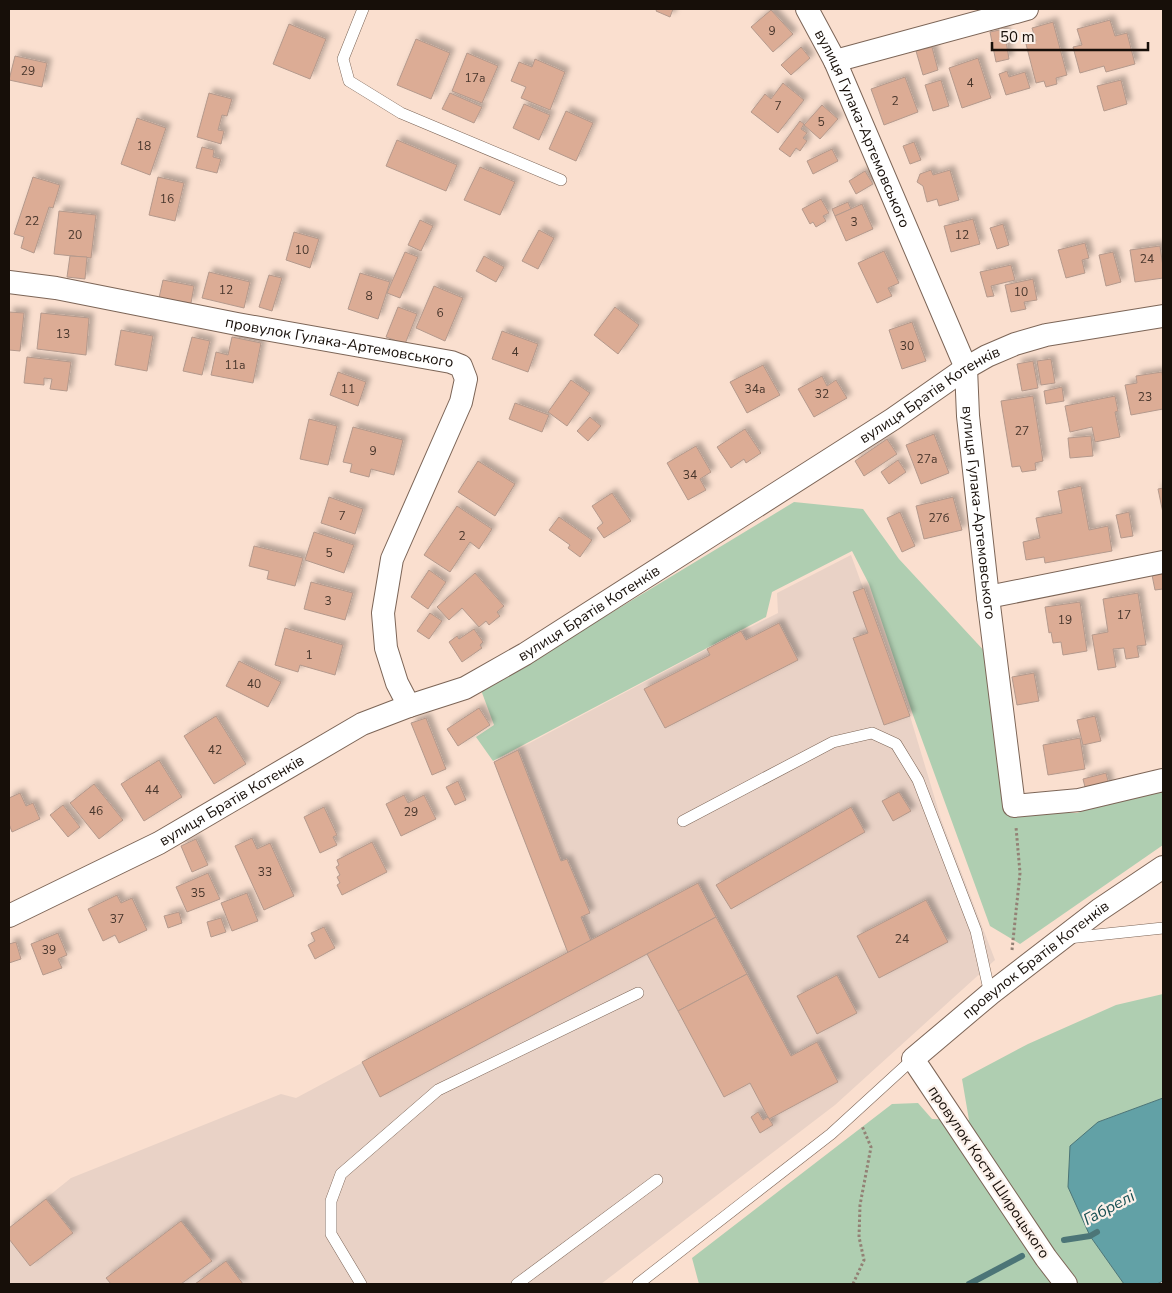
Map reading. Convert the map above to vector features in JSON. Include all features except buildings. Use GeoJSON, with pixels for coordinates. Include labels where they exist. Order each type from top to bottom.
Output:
{"type":"FeatureCollection","features":[{"type":"Feature","properties":{"kind":"street","name":"вулиця Гулака-Артемовського"},"geometry":{"type":"LineString","coordinates":[[808,9],[836,61],[966,368],[968,416],[1014,806]]}},
{"type":"Feature","properties":{"kind":"street"},"geometry":{"type":"LineString","coordinates":[[836,61],[1026,9]]}},
{"type":"Feature","properties":{"kind":"street","name":"провулок Гулака-Артемовського"},"geometry":{"type":"LineString","coordinates":[[9,282],[56,288],[237,324],[451,362],[461,366],[466,379],[460,402],[392,559],[383,613],[386,648],[397,682],[410,706]]}},
{"type":"Feature","properties":{"kind":"street","name":"вулиця Братів Котенків"},"geometry":{"type":"LineString","coordinates":[[9,916],[159,843],[362,724],[465,688],[525,654],[894,419],[966,368],[987,356],[1015,344],[1046,335],[1163,316]]}},
{"type":"Feature","properties":{"kind":"street"},"geometry":{"type":"LineString","coordinates":[[988,597],[1163,562]]}},
{"type":"Feature","properties":{"kind":"street"},"geometry":{"type":"LineString","coordinates":[[1014,806],[1079,800],[1163,780]]}},
{"type":"Feature","properties":{"kind":"street","name":"провулок Братів Котенків"},"geometry":{"type":"LineString","coordinates":[[913,1059],[990,994],[1099,910],[1163,868]]}},
{"type":"Feature","properties":{"kind":"street","name":"провулок Костя Широцького"},"geometry":{"type":"LineString","coordinates":[[913,1059],[1066,1284]]}},
{"type":"Feature","properties":{"kind":"lane"},"geometry":{"type":"LineString","coordinates":[[363,9],[343,59],[349,82],[401,113],[561,180]]}},
{"type":"Feature","properties":{"kind":"lane"},"geometry":{"type":"LineString","coordinates":[[683,821],[833,742],[872,733],[896,744],[918,780],[976,931],[990,994]]}},
{"type":"Feature","properties":{"kind":"lane"},"geometry":{"type":"LineString","coordinates":[[1062,939],[1163,928]]}},
{"type":"Feature","properties":{"kind":"lane"},"geometry":{"type":"LineString","coordinates":[[361,1284],[331,1234],[332,1202],[341,1174],[438,1090],[638,993]]}},
{"type":"Feature","properties":{"kind":"lane"},"geometry":{"type":"LineString","coordinates":[[638,1284],[831,1134],[913,1059]]}},
{"type":"Feature","properties":{"kind":"lane"},"geometry":{"type":"LineString","coordinates":[[517,1284],[657,1180]]}},
{"type":"Feature","properties":{"kind":"path"},"geometry":{"type":"LineString","coordinates":[[1014,806],[1020,873],[1011,954],[1021,970]]}},
{"type":"Feature","properties":{"kind":"path"},"geometry":{"type":"LineString","coordinates":[[853,1284],[864,1260],[859,1237],[860,1205],[871,1147],[855,1112]]}},
{"type":"Feature","properties":{"kind":"shaded area"},"geometry":{"type":"Polygon","coordinates":[[[851,555],[910,716],[941,819],[995,960],[835,1105],[601,1284],[9,1284],[9,1228],[71,1178],[281,1094],[296,1098],[568,953],[494,762],[778,613],[777,593],[851,555]]]}},
{"type":"Feature","properties":{"kind":"green space"},"geometry":{"type":"Polygon","coordinates":[[[794,502],[863,509],[899,559],[988,655],[1006,812],[1077,813],[1160,786],[1163,792],[1163,845],[1020,944],[990,926],[913,715],[869,584],[852,551],[772,592],[766,617],[493,761],[476,737],[494,725],[481,690],[794,502]]]}},
{"type":"Feature","properties":{"kind":"green space"},"geometry":{"type":"Polygon","coordinates":[[[1163,994],[1163,1098],[1098,1122],[1090,1236],[1124,1284],[699,1284],[692,1258],[892,1104],[918,1103],[932,1119],[969,1120],[962,1079],[1028,1044],[1116,1005],[1163,994]]]}},
{"type":"Feature","properties":{"kind":"water"},"geometry":{"type":"Polygon","coordinates":[[[1163,1098],[1163,1281],[1157,1284],[1124,1284],[1090,1236],[1068,1187],[1070,1146],[1098,1122],[1163,1098]]]}},
{"type":"Feature","properties":{"kind":"waterway","name":"Габрелі"},"geometry":{"type":"LineString","coordinates":[[1064,1240],[1090,1236],[1097,1232]]}},
{"type":"Feature","properties":{"kind":"waterway","name":"Габрелі"},"geometry":{"type":"LineString","coordinates":[[969,1284],[1022,1256]]}}]}
